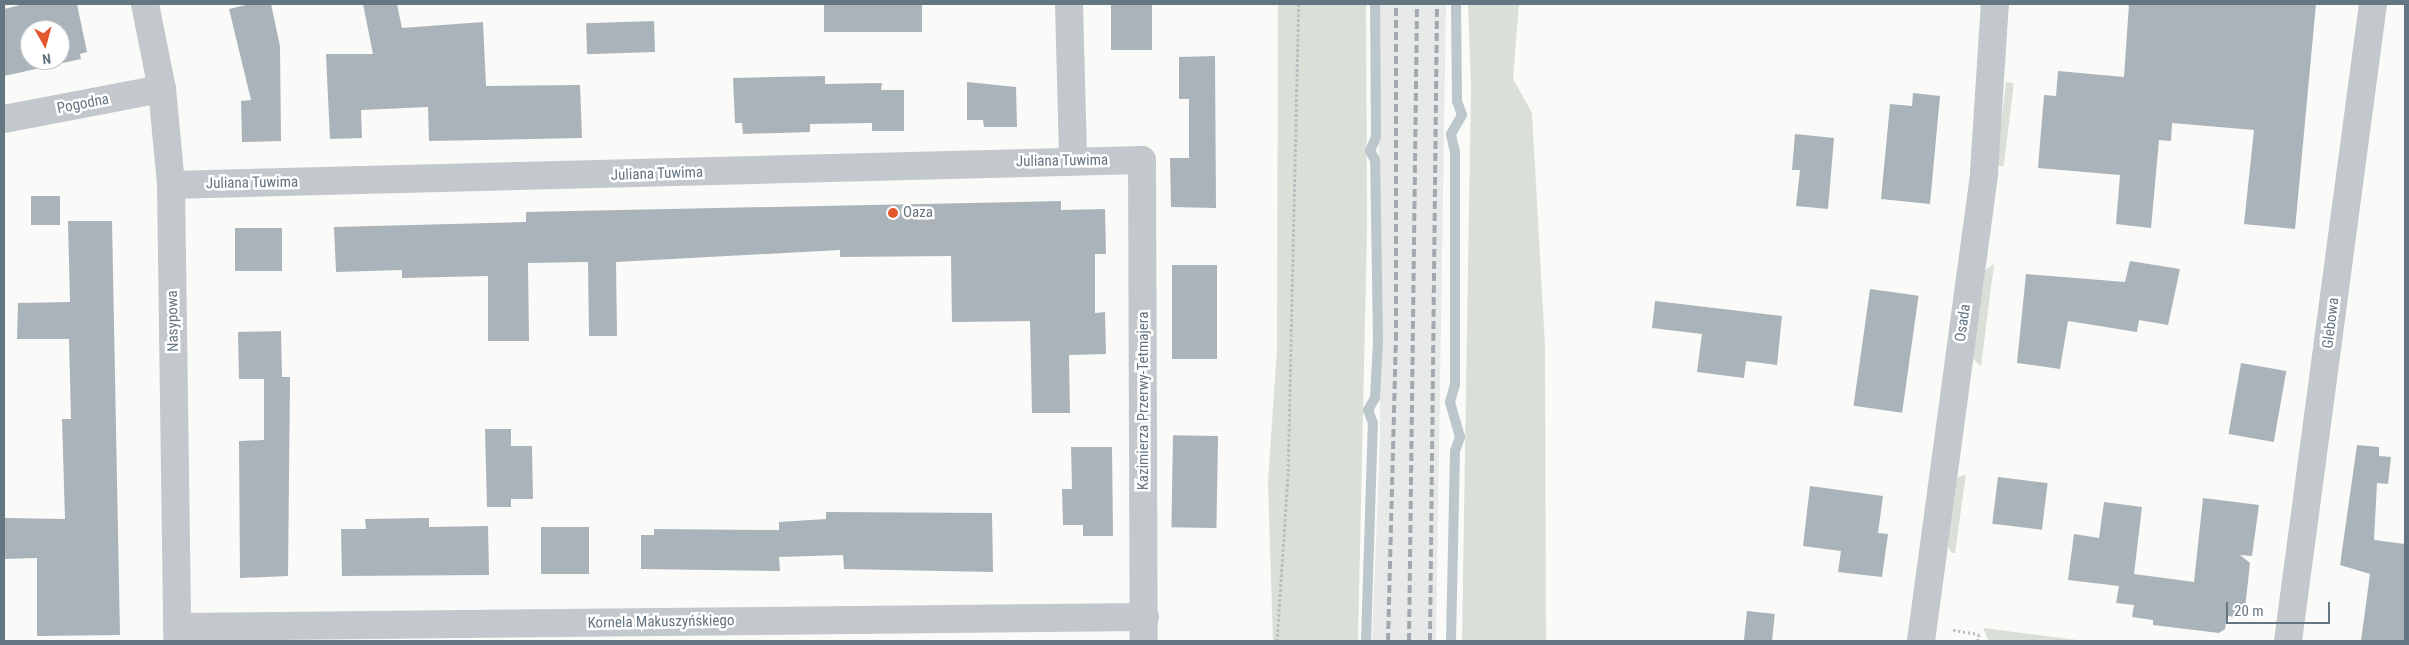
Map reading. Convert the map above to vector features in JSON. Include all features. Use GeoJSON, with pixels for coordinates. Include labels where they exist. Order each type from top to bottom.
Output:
{"type":"FeatureCollection","features":[{"type":"Feature","properties":{"kind":"street","name":"Nasypowa"},"geometry":{"type":"LineString","coordinates":[[146,4],[162,89],[171,185],[177,634]]}},
{"type":"Feature","properties":{"kind":"street"},"geometry":{"type":"LineString","coordinates":[[1069,4],[1073,160]]}},
{"type":"Feature","properties":{"kind":"street","name":"Osada"},"geometry":{"type":"LineString","coordinates":[[1921,641],[1984,172],[1995,4]]}},
{"type":"Feature","properties":{"kind":"street","name":"Glebowa"},"geometry":{"type":"LineString","coordinates":[[2288,641],[2373,4]]}},
{"type":"Feature","properties":{"kind":"street","name":"Pogodna"},"geometry":{"type":"LineString","coordinates":[[4,119],[162,89]]}},
{"type":"Feature","properties":{"kind":"street","name":"Juliana Tuwima"},"geometry":{"type":"LineString","coordinates":[[171,185],[1073,160],[1142,160]]}},
{"type":"Feature","properties":{"kind":"street","name":"Kazimierza Przerwy-Tetmajera"},"geometry":{"type":"LineString","coordinates":[[1142,160],[1144,629]]}},
{"type":"Feature","properties":{"kind":"street","name":"Kornela Makuszyńskiego"},"geometry":{"type":"LineString","coordinates":[[177,634],[1144,629]]}},
{"type":"Feature","properties":{"kind":"path"},"geometry":{"type":"LineString","coordinates":[[1277,641],[1288,476],[1299,4]]}},
{"type":"Feature","properties":{"kind":"shaded area"},"geometry":{"type":"Polygon","coordinates":[[[1278,4],[1366,4],[1367,228],[1358,641],[1273,641],[1268,483],[1277,349],[1278,4]]]}},
{"type":"Feature","properties":{"kind":"shaded area"},"geometry":{"type":"Polygon","coordinates":[[[1378,4],[1446,4],[1436,641],[1372,641],[1380,438],[1378,4]]]}},
{"type":"Feature","properties":{"kind":"shaded area"},"geometry":{"type":"Polygon","coordinates":[[[1468,4],[1519,4],[1513,79],[1532,113],[1545,346],[1546,641],[1462,641],[1471,85],[1468,4]]]}},
{"type":"Feature","properties":{"kind":"shaded area"},"geometry":{"type":"Polygon","coordinates":[[[2006,82],[2014,83],[2004,166],[1996,165],[2006,82]]]}},
{"type":"Feature","properties":{"kind":"shaded area"},"geometry":{"type":"Polygon","coordinates":[[[1994,264],[1981,366],[1973,359],[1985,270],[1994,264]]]}},
{"type":"Feature","properties":{"kind":"shaded area"},"geometry":{"type":"Polygon","coordinates":[[[1966,474],[1955,553],[1952,553],[1948,546],[1957,478],[1966,474]]]}},
{"type":"Feature","properties":{"kind":"shaded area"},"geometry":{"type":"Polygon","coordinates":[[[1983,628],[2085,641],[1989,641],[1983,628]]]}},
{"type":"Feature","properties":{"kind":"building"},"geometry":{"type":"Polygon","coordinates":[[[24,4],[77,4],[87,52],[80,54],[81,59],[70,61],[70,20],[20,20],[20,70],[31,70],[4,76],[4,9],[24,4]]]}},
{"type":"Feature","properties":{"kind":"building"},"geometry":{"type":"Polygon","coordinates":[[[250,4],[271,4],[280,46],[281,141],[242,142],[241,101],[251,100],[229,9],[250,4]]]}},
{"type":"Feature","properties":{"kind":"building"},"geometry":{"type":"Polygon","coordinates":[[[363,4],[397,4],[402,28],[483,22],[486,86],[580,85],[582,138],[429,141],[428,107],[361,110],[362,138],[330,139],[326,54],[373,54],[363,4]]]}},
{"type":"Feature","properties":{"kind":"building"},"geometry":{"type":"Polygon","coordinates":[[[824,4],[922,4],[922,32],[824,32],[824,4]]]}},
{"type":"Feature","properties":{"kind":"building"},"geometry":{"type":"Polygon","coordinates":[[[1111,4],[1152,4],[1152,50],[1111,50],[1111,4]]]}},
{"type":"Feature","properties":{"kind":"building"},"geometry":{"type":"Polygon","coordinates":[[[2129,4],[2316,4],[2295,229],[2244,224],[2254,130],[2172,123],[2171,141],[2159,140],[2151,228],[2116,224],[2120,175],[2038,168],[2044,95],[2056,96],[2058,71],[2124,77],[2129,4]]]}},
{"type":"Feature","properties":{"kind":"building"},"geometry":{"type":"Polygon","coordinates":[[[654,21],[655,52],[587,54],[586,23],[654,21]]]}},
{"type":"Feature","properties":{"kind":"building"},"geometry":{"type":"Polygon","coordinates":[[[1215,56],[1216,208],[1171,207],[1170,158],[1189,158],[1189,99],[1179,99],[1179,57],[1215,56]]]}},
{"type":"Feature","properties":{"kind":"building"},"geometry":{"type":"Polygon","coordinates":[[[825,76],[825,84],[882,83],[881,90],[904,90],[904,131],[872,131],[872,123],[810,124],[810,132],[743,134],[742,123],[735,123],[733,78],[825,76]]]}},
{"type":"Feature","properties":{"kind":"building"},"geometry":{"type":"Polygon","coordinates":[[[967,82],[1016,87],[1017,127],[984,127],[983,120],[967,120],[967,82]]]}},
{"type":"Feature","properties":{"kind":"building"},"geometry":{"type":"Polygon","coordinates":[[[1913,93],[1940,96],[1930,204],[1881,199],[1890,104],[1912,106],[1913,93]]]}},
{"type":"Feature","properties":{"kind":"building"},"geometry":{"type":"Polygon","coordinates":[[[1795,134],[1834,138],[1828,209],[1796,206],[1800,170],[1792,170],[1795,134]]]}},
{"type":"Feature","properties":{"kind":"building"},"geometry":{"type":"Polygon","coordinates":[[[31,196],[60,196],[60,225],[31,225],[31,196]]]}},
{"type":"Feature","properties":{"kind":"building"},"geometry":{"type":"Polygon","coordinates":[[[1061,201],[1061,210],[1105,209],[1106,254],[1095,254],[1095,313],[1105,312],[1106,354],[1069,355],[1070,413],[1032,413],[1030,321],[952,322],[951,256],[840,257],[840,250],[616,262],[617,336],[589,336],[588,262],[528,263],[529,341],[488,341],[488,276],[402,278],[402,270],[336,272],[334,227],[526,222],[526,212],[1061,201]]]}},
{"type":"Feature","properties":{"kind":"building"},"geometry":{"type":"Polygon","coordinates":[[[68,221],[112,221],[120,635],[37,636],[37,558],[4,559],[4,518],[65,519],[62,419],[71,419],[69,339],[17,339],[18,303],[70,302],[68,221]]]}},
{"type":"Feature","properties":{"kind":"building"},"geometry":{"type":"Polygon","coordinates":[[[235,228],[282,228],[282,271],[235,271],[235,228]]]}},
{"type":"Feature","properties":{"kind":"building"},"geometry":{"type":"Polygon","coordinates":[[[2130,261],[2180,269],[2168,325],[2139,320],[2137,332],[2068,321],[2060,369],[2017,363],[2026,274],[2125,282],[2130,261]]]}},
{"type":"Feature","properties":{"kind":"building"},"geometry":{"type":"Polygon","coordinates":[[[1172,265],[1217,265],[1217,359],[1172,359],[1172,265]]]}},
{"type":"Feature","properties":{"kind":"building"},"geometry":{"type":"Polygon","coordinates":[[[1870,289],[1919,296],[1902,413],[1854,406],[1870,289]]]}},
{"type":"Feature","properties":{"kind":"building"},"geometry":{"type":"Polygon","coordinates":[[[1655,301],[1782,316],[1777,365],[1746,361],[1744,378],[1697,372],[1702,334],[1652,328],[1655,301]]]}},
{"type":"Feature","properties":{"kind":"building"},"geometry":{"type":"Polygon","coordinates":[[[281,331],[282,377],[290,377],[288,576],[240,578],[239,441],[264,440],[264,379],[239,379],[238,332],[281,331]]]}},
{"type":"Feature","properties":{"kind":"building"},"geometry":{"type":"Polygon","coordinates":[[[2241,363],[2286,371],[2274,442],[2228,434],[2241,363]]]}},
{"type":"Feature","properties":{"kind":"building"},"geometry":{"type":"Polygon","coordinates":[[[485,429],[511,429],[511,446],[532,446],[533,499],[511,499],[511,507],[487,507],[485,429]]]}},
{"type":"Feature","properties":{"kind":"building"},"geometry":{"type":"Polygon","coordinates":[[[1173,435],[1218,436],[1216,528],[1171,527],[1173,435]]]}},
{"type":"Feature","properties":{"kind":"building"},"geometry":{"type":"Polygon","coordinates":[[[2357,445],[2379,447],[2379,456],[2391,457],[2388,484],[2377,483],[2374,540],[2405,544],[2405,641],[2361,641],[2370,574],[2340,565],[2357,445]]]}},
{"type":"Feature","properties":{"kind":"building"},"geometry":{"type":"Polygon","coordinates":[[[1071,447],[1112,447],[1113,536],[1083,536],[1083,525],[1063,525],[1062,489],[1072,489],[1071,447]]]}},
{"type":"Feature","properties":{"kind":"building"},"geometry":{"type":"Polygon","coordinates":[[[1998,477],[2048,483],[2042,530],[1992,524],[1998,477]]]}},
{"type":"Feature","properties":{"kind":"building"},"geometry":{"type":"Polygon","coordinates":[[[1810,486],[1883,496],[1878,533],[1888,534],[1882,577],[1838,572],[1841,551],[1803,546],[1810,486]]]}},
{"type":"Feature","properties":{"kind":"building"},"geometry":{"type":"Polygon","coordinates":[[[2203,498],[2259,505],[2252,556],[2240,555],[2250,563],[2244,618],[2227,616],[2225,629],[2219,633],[2153,625],[2153,620],[2132,617],[2134,605],[2116,603],[2119,586],[2068,580],[2074,534],[2099,538],[2104,502],[2142,507],[2134,574],[2194,582],[2203,498]]]}},
{"type":"Feature","properties":{"kind":"building"},"geometry":{"type":"Polygon","coordinates":[[[826,512],[992,513],[993,572],[844,569],[843,555],[779,557],[780,571],[641,569],[641,535],[654,535],[654,529],[779,530],[779,522],[826,519],[826,512]]]}},
{"type":"Feature","properties":{"kind":"building"},"geometry":{"type":"Polygon","coordinates":[[[429,518],[429,527],[488,526],[489,575],[342,576],[341,529],[366,529],[365,519],[429,518]]]}},
{"type":"Feature","properties":{"kind":"building"},"geometry":{"type":"Polygon","coordinates":[[[541,527],[589,527],[589,574],[541,574],[541,527]]]}},
{"type":"Feature","properties":{"kind":"building"},"geometry":{"type":"Polygon","coordinates":[[[1747,611],[1775,614],[1772,641],[1744,641],[1747,611]]]}},
{"type":"Feature","properties":{"kind":"waterway"},"geometry":{"type":"LineString","coordinates":[[1366,641],[1373,423],[1368,410],[1375,398],[1378,341],[1375,160],[1370,151],[1376,137],[1375,4]]}},
{"type":"Feature","properties":{"kind":"waterway"},"geometry":{"type":"LineString","coordinates":[[1451,641],[1455,451],[1460,437],[1450,402],[1455,385],[1455,152],[1451,134],[1462,115],[1457,101],[1456,4]]}},
{"type":"Feature","properties":{"kind":"railway"},"geometry":{"type":"LineString","coordinates":[[1388,641],[1396,340],[1396,4]]}},
{"type":"Feature","properties":{"kind":"railway"},"geometry":{"type":"LineString","coordinates":[[1409,641],[1417,4]]}},
{"type":"Feature","properties":{"kind":"railway"},"geometry":{"type":"LineString","coordinates":[[1430,641],[1437,4]]}},
{"type":"Feature","properties":{"kind":"place","name":"Oaza"},"geometry":{"type":"Point","coordinates":[893,213]}}]}
